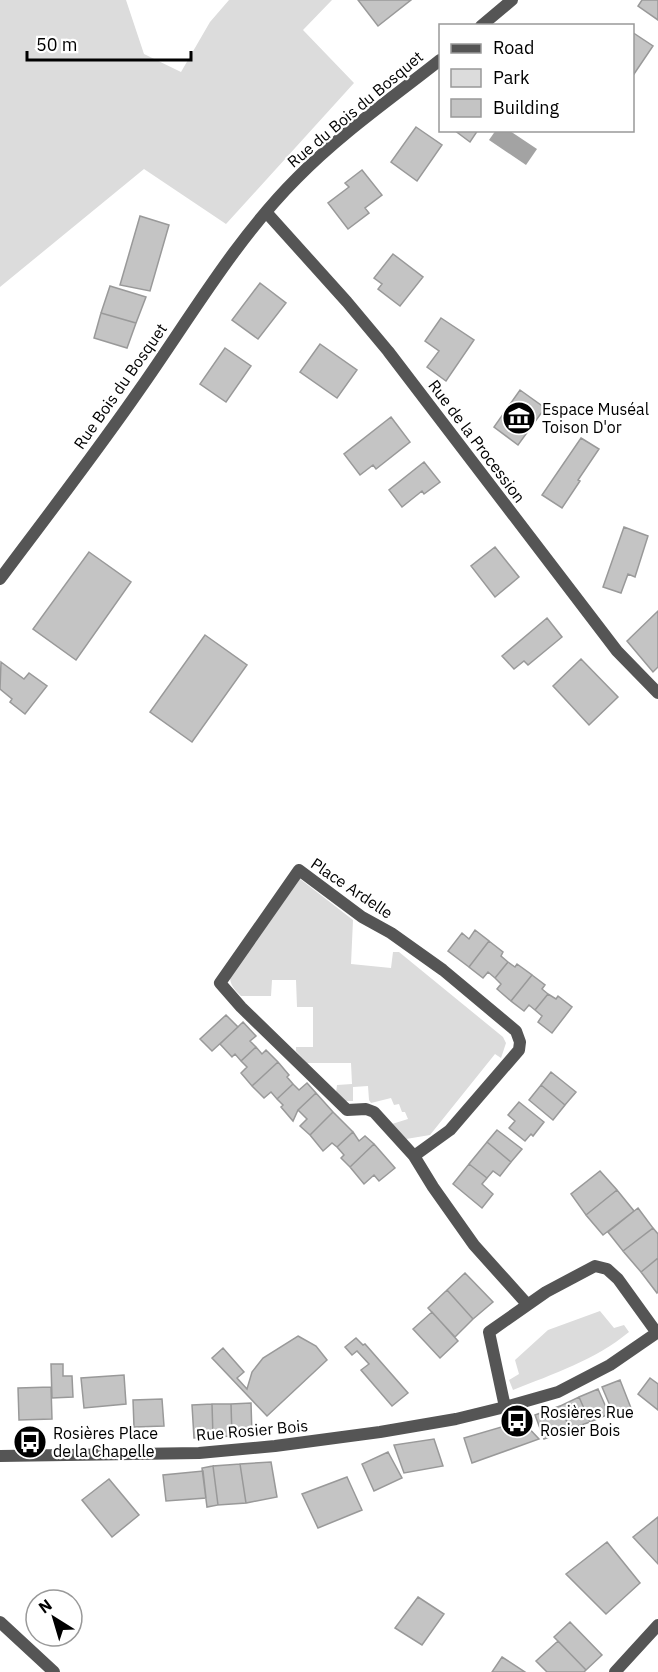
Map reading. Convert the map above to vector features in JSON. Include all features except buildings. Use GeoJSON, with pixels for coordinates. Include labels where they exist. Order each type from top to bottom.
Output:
{"type":"FeatureCollection","features":[{"type":"Feature","properties":{"kind":"street"},"geometry":{"type":"LineString","coordinates":[[484,24],[512,0]]}},
{"type":"Feature","properties":{"kind":"street","name":"Rue du Bois du Bosquet"},"geometry":{"type":"LineString","coordinates":[[266,212],[297,178],[336,142],[439,62]]}},
{"type":"Feature","properties":{"kind":"street","name":"Rue Bois du Bosquet"},"geometry":{"type":"LineString","coordinates":[[0,579],[123,413],[240,245],[266,212]]}},
{"type":"Feature","properties":{"kind":"street","name":"Rue de la Procession"},"geometry":{"type":"LineString","coordinates":[[266,212],[334,286],[388,351],[616,651],[658,693]]}},
{"type":"Feature","properties":{"kind":"street","name":"Place Ardelle"},"geometry":{"type":"LineString","coordinates":[[299,870],[362,917],[391,933],[443,970],[516,1031],[520,1042],[519,1050],[513,1058],[450,1130],[414,1156],[374,1112],[366,1109],[347,1110],[241,1007],[220,983],[299,870]]}},
{"type":"Feature","properties":{"kind":"street"},"geometry":{"type":"LineString","coordinates":[[414,1156],[432,1187],[474,1245],[527,1304]]}},
{"type":"Feature","properties":{"kind":"street","name":"Rue Rosier Bois"},"geometry":{"type":"LineString","coordinates":[[0,1456],[199,1453],[275,1446],[380,1432],[505,1407],[558,1392],[634,1351],[657,1333],[618,1279],[607,1269],[595,1266],[527,1304],[489,1332],[505,1407]]}},
{"type":"Feature","properties":{"kind":"street"},"geometry":{"type":"LineString","coordinates":[[0,1622],[54,1672]]}},
{"type":"Feature","properties":{"kind":"street"},"geometry":{"type":"LineString","coordinates":[[615,1672],[658,1625]]}},
{"type":"Feature","properties":{"kind":"green space"},"geometry":{"type":"Polygon","coordinates":[[[0,0],[126,0],[144,54],[181,72],[210,22],[229,0],[332,0],[303,30],[354,83],[226,224],[144,169],[0,287],[0,0]]]}},
{"type":"Feature","properties":{"kind":"green space"},"geometry":{"type":"Polygon","coordinates":[[[300,879],[353,920],[351,964],[391,968],[393,952],[399,952],[503,1037],[506,1043],[501,1058],[495,1054],[430,1135],[406,1139],[392,1124],[408,1119],[405,1112],[402,1112],[399,1104],[394,1105],[391,1098],[371,1103],[368,1086],[353,1087],[353,1101],[343,1101],[336,1093],[337,1085],[352,1084],[351,1063],[307,1063],[296,1051],[296,1047],[313,1047],[313,1007],[297,1007],[296,980],[272,980],[271,996],[241,996],[232,985],[230,977],[300,879]]]}},
{"type":"Feature","properties":{"kind":"green space"},"geometry":{"type":"Polygon","coordinates":[[[600,1311],[614,1328],[624,1325],[629,1332],[588,1358],[513,1390],[509,1380],[519,1374],[515,1360],[548,1330],[600,1311]]]}},
{"type":"Feature","properties":{"kind":"shaded area"},"geometry":{"type":"Polygon","coordinates":[[[495,132],[512,132],[537,149],[526,165],[489,140],[495,132]]]}},
{"type":"Feature","properties":{"kind":"place","name":"Espace Muséal Toison D'or"},"geometry":{"type":"Point","coordinates":[519,418]}},
{"type":"Feature","properties":{"kind":"place","name":"Rosières Rue Rosier Bois"},"geometry":{"type":"Point","coordinates":[517,1421]}},
{"type":"Feature","properties":{"kind":"place","name":"Rosières Place de la Chapelle"},"geometry":{"type":"Point","coordinates":[30,1442]}}]}
